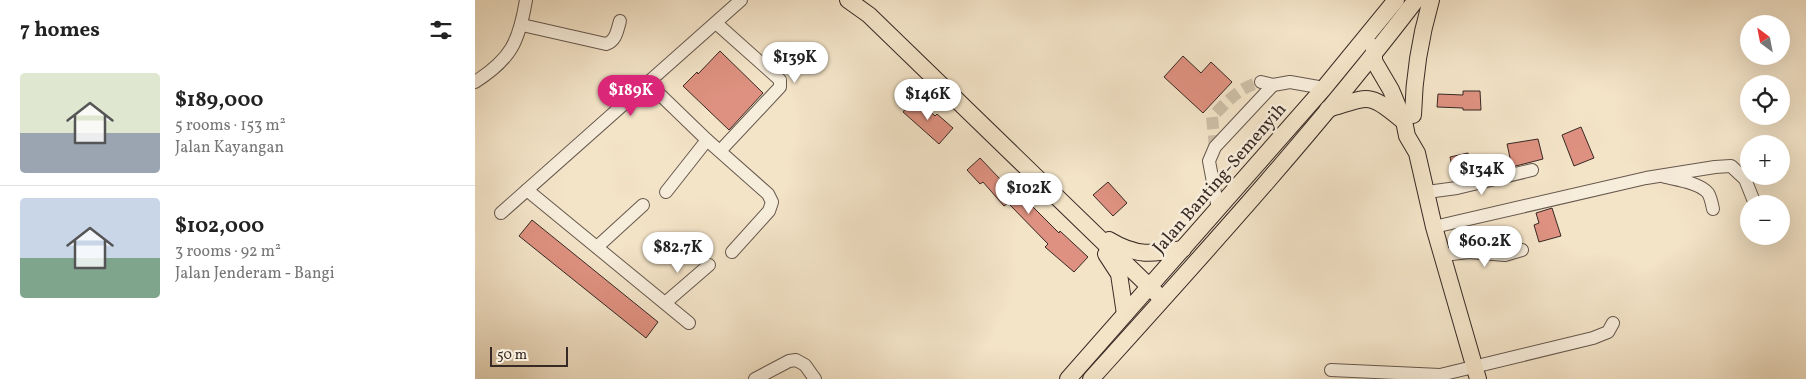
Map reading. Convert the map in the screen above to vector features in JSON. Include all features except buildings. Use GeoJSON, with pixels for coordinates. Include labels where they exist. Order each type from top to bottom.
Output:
{"type":"FeatureCollection","features":[{"type":"Feature","properties":{"kind":"main road"},"geometry":{"type":"LineString","coordinates":[[848,0],[869,15],[1163,300]]}},
{"type":"Feature","properties":{"kind":"main road","name":"Jalan Banting-Semenyih"},"geometry":{"type":"LineString","coordinates":[[1068,379],[1327,85],[1396,0]]}},
{"type":"Feature","properties":{"kind":"main road"},"geometry":{"type":"LineString","coordinates":[[1091,379],[1163,300],[1328,109],[1416,0]]}},
{"type":"Feature","properties":{"kind":"main road"},"geometry":{"type":"LineString","coordinates":[[1431,0],[1422,31],[1407,136],[1417,153],[1434,226],[1477,373]]}},
{"type":"Feature","properties":{"kind":"main road"},"geometry":{"type":"LineString","coordinates":[[1377,23],[1373,37],[1374,60],[1409,118]]}},
{"type":"Feature","properties":{"kind":"main road"},"geometry":{"type":"LineString","coordinates":[[1327,85],[1358,58],[1363,55],[1374,54]]}},
{"type":"Feature","properties":{"kind":"main road"},"geometry":{"type":"LineString","coordinates":[[1328,109],[1360,99],[1369,99],[1409,118]]}},
{"type":"Feature","properties":{"kind":"main road"},"geometry":{"type":"LineString","coordinates":[[1089,227],[1118,246],[1133,252],[1146,254],[1183,249]]}},
{"type":"Feature","properties":{"kind":"main road"},"geometry":{"type":"LineString","coordinates":[[1089,227],[1119,274],[1125,314]]}},
{"type":"Feature","properties":{"kind":"street"},"geometry":{"type":"LineString","coordinates":[[475,82],[493,70],[513,48],[522,25],[526,0]]}},
{"type":"Feature","properties":{"kind":"street"},"geometry":{"type":"LineString","coordinates":[[501,213],[741,0]]}},
{"type":"Feature","properties":{"kind":"street"},"geometry":{"type":"LineString","coordinates":[[522,25],[606,44],[615,37],[620,22]]}},
{"type":"Feature","properties":{"kind":"street"},"geometry":{"type":"LineString","coordinates":[[716,23],[780,80],[781,84],[720,151]]}},
{"type":"Feature","properties":{"kind":"street"},"geometry":{"type":"LineString","coordinates":[[1218,209],[1209,161],[1215,147],[1267,84],[1290,82],[1327,85]]}},
{"type":"Feature","properties":{"kind":"street"},"geometry":{"type":"LineString","coordinates":[[648,83],[707,140],[768,194],[772,202],[769,211],[732,252]]}},
{"type":"Feature","properties":{"kind":"street"},"geometry":{"type":"LineString","coordinates":[[666,192],[707,140]]}},
{"type":"Feature","properties":{"kind":"street"},"geometry":{"type":"LineString","coordinates":[[1434,226],[1646,178],[1715,167],[1731,166],[1745,179],[1751,195]]}},
{"type":"Feature","properties":{"kind":"street"},"geometry":{"type":"LineString","coordinates":[[1427,192],[1457,188],[1532,170]]}},
{"type":"Feature","properties":{"kind":"street"},"geometry":{"type":"LineString","coordinates":[[1660,176],[1707,191],[1713,209]]}},
{"type":"Feature","properties":{"kind":"street"},"geometry":{"type":"LineString","coordinates":[[527,190],[689,323]]}},
{"type":"Feature","properties":{"kind":"street"},"geometry":{"type":"LineString","coordinates":[[597,247],[643,205]]}},
{"type":"Feature","properties":{"kind":"street"},"geometry":{"type":"LineString","coordinates":[[1443,256],[1469,252],[1505,255],[1522,250]]}},
{"type":"Feature","properties":{"kind":"street"},"geometry":{"type":"LineString","coordinates":[[665,304],[709,264]]}},
{"type":"Feature","properties":{"kind":"street"},"geometry":{"type":"LineString","coordinates":[[1331,370],[1440,375],[1477,373],[1593,338],[1609,332],[1613,323]]}},
{"type":"Feature","properties":{"kind":"street"},"geometry":{"type":"LineString","coordinates":[[755,379],[789,361],[796,360],[805,365],[815,379]]}},
{"type":"Feature","properties":{"kind":"tunnel"},"geometry":{"type":"LineString","coordinates":[[1215,147],[1212,117],[1240,91],[1261,82]]}}]}
